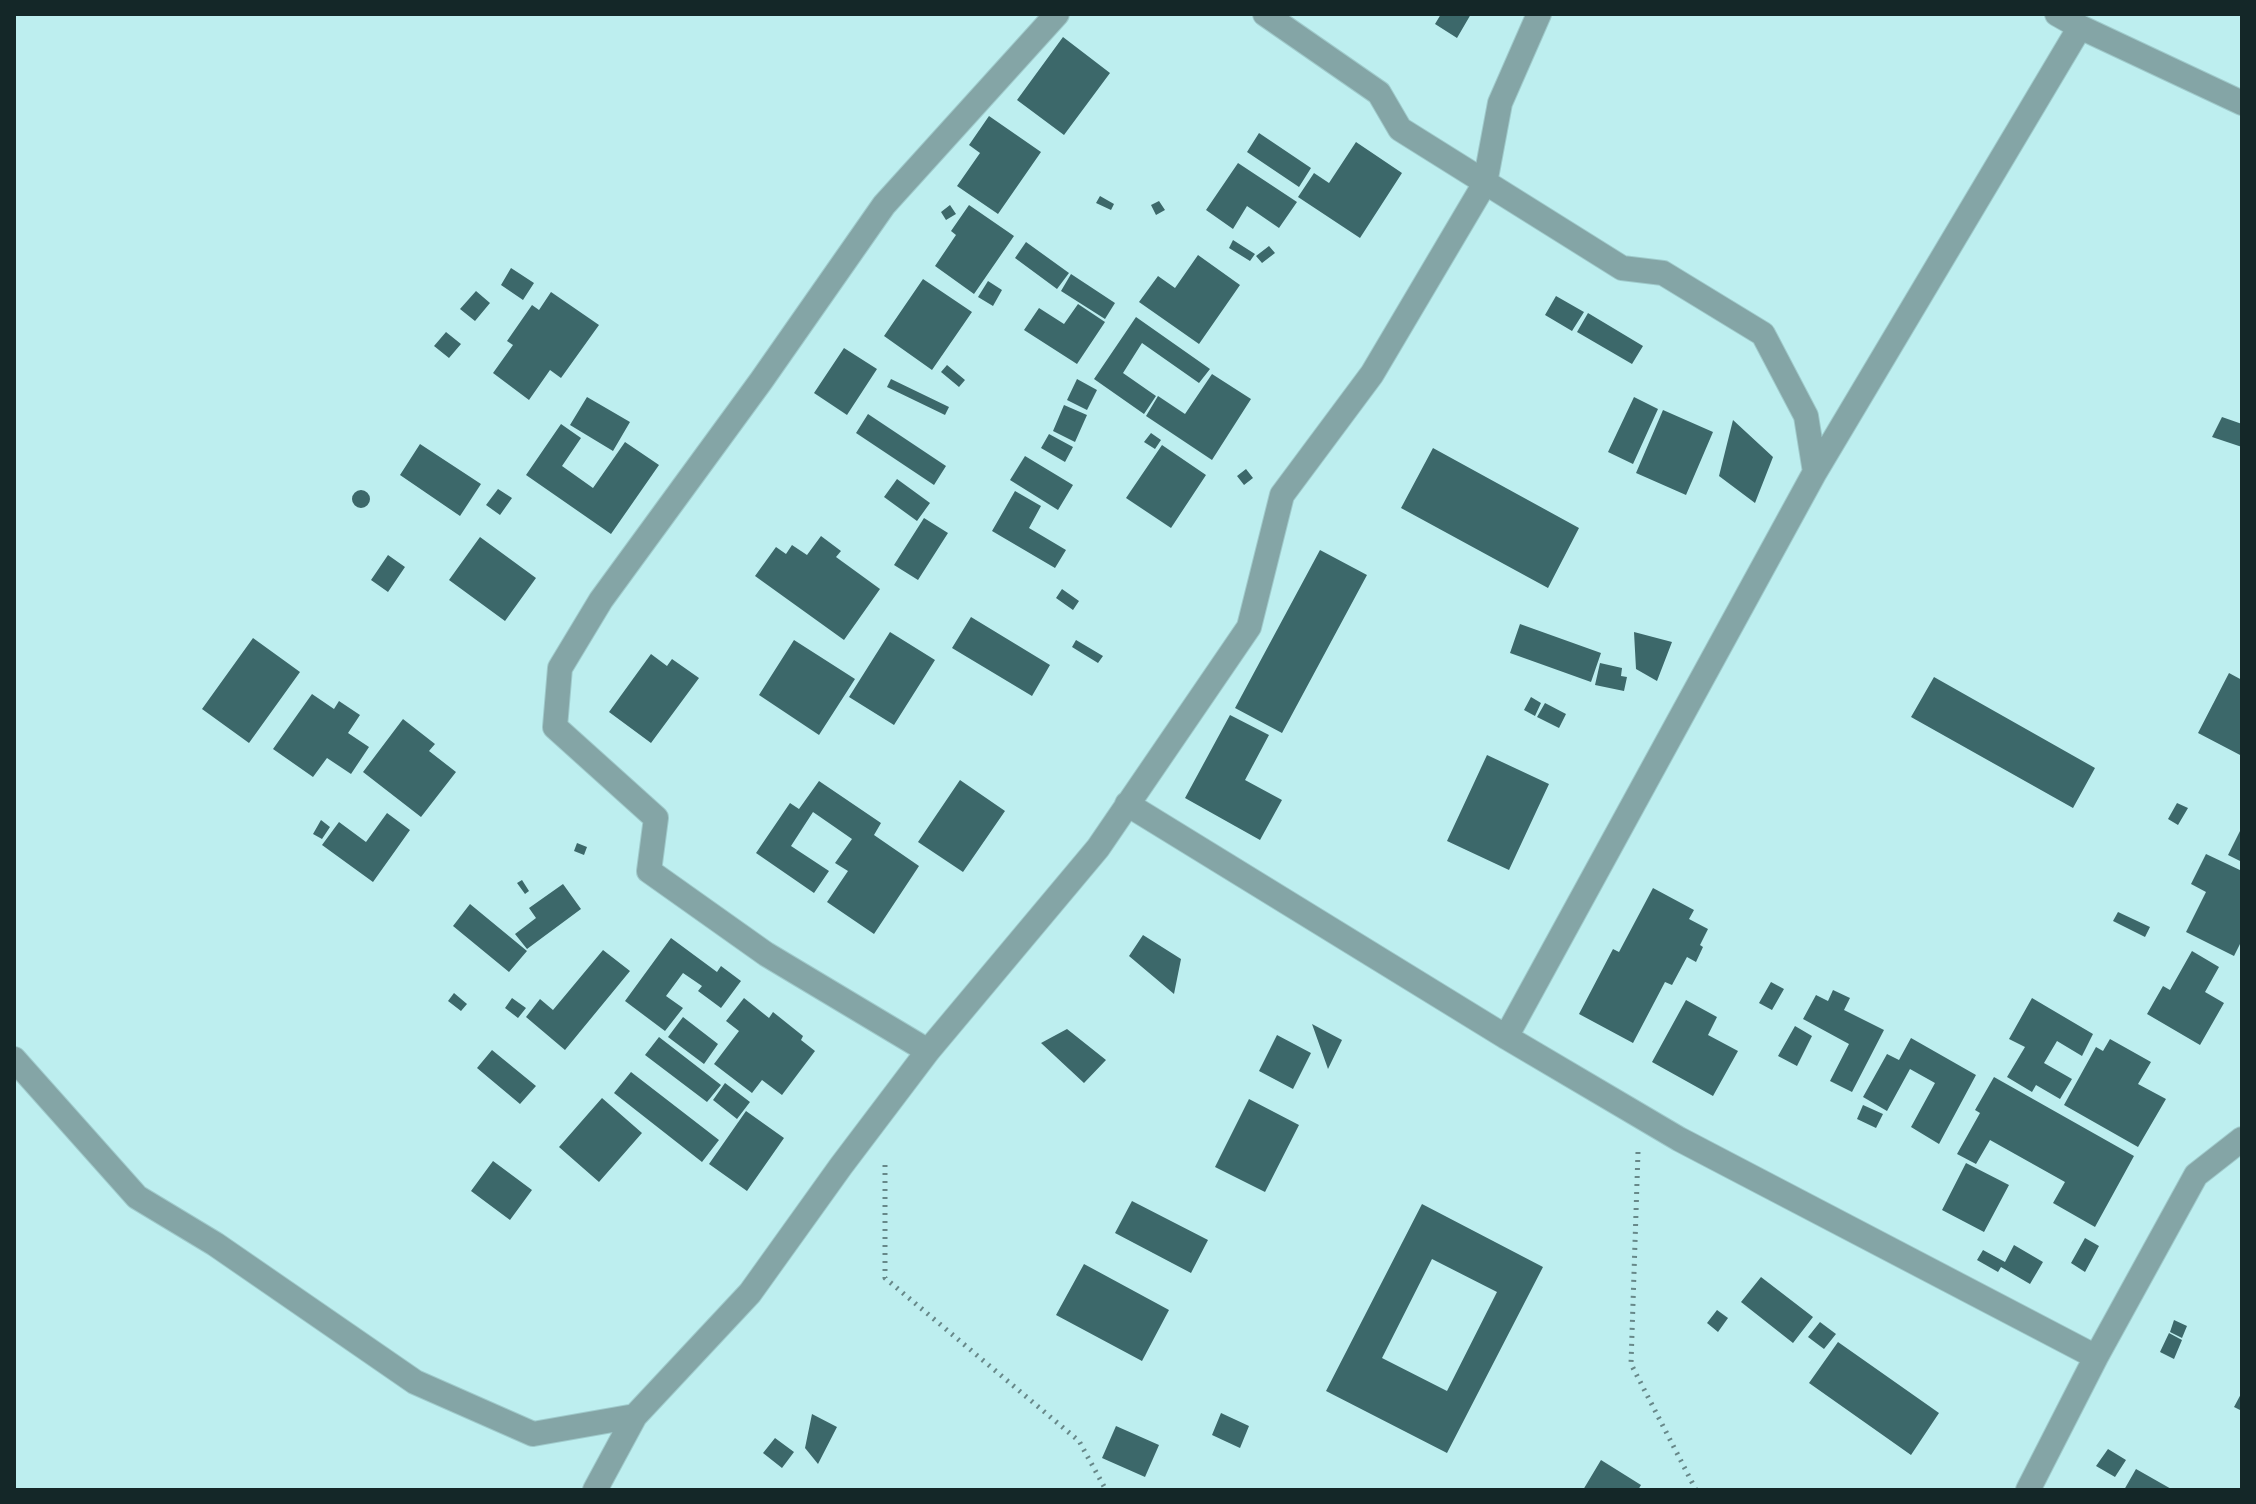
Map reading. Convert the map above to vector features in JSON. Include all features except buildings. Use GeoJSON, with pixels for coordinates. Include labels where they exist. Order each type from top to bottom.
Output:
{"type":"FeatureCollection","features":[{"type":"Feature","properties":{"kind":"street"},"geometry":{"type":"LineString","coordinates":[[928,1051],[766,954],[649,871],[656,818],[555,727],[560,668],[601,600],[761,381],[884,205],[1057,14]]}},
{"type":"Feature","properties":{"kind":"street"},"geometry":{"type":"LineString","coordinates":[[1265,14],[1379,93],[1400,129],[1622,268],[1663,273],[1763,334],[1806,416],[1815,472]]}},
{"type":"Feature","properties":{"kind":"street"},"geometry":{"type":"LineString","coordinates":[[595,1490],[635,1416],[750,1293],[928,1051],[1098,848],[1249,627],[1282,495],[1372,374],[1485,183],[1500,103],[1539,14]]}},
{"type":"Feature","properties":{"kind":"street"},"geometry":{"type":"LineString","coordinates":[[2057,14],[2242,103]]}},
{"type":"Feature","properties":{"kind":"street"},"geometry":{"type":"LineString","coordinates":[[1506,1037],[1815,472],[2080,27]]}},
{"type":"Feature","properties":{"kind":"street"},"geometry":{"type":"LineString","coordinates":[[1127,804],[1506,1037],[1679,1139],[2096,1357]]}},
{"type":"Feature","properties":{"kind":"street"},"geometry":{"type":"LineString","coordinates":[[14,1059],[137,1197],[215,1244],[415,1382],[533,1434],[635,1416]]}},
{"type":"Feature","properties":{"kind":"street"},"geometry":{"type":"LineString","coordinates":[[2028,1490],[2096,1357],[2196,1175],[2242,1139]]}},
{"type":"Feature","properties":{"kind":"path"},"geometry":{"type":"LineString","coordinates":[[884,1108],[885,1278],[1079,1441],[1106,1490]]}},
{"type":"Feature","properties":{"kind":"path"},"geometry":{"type":"LineString","coordinates":[[1639,1115],[1631,1364],[1696,1490]]}}]}
